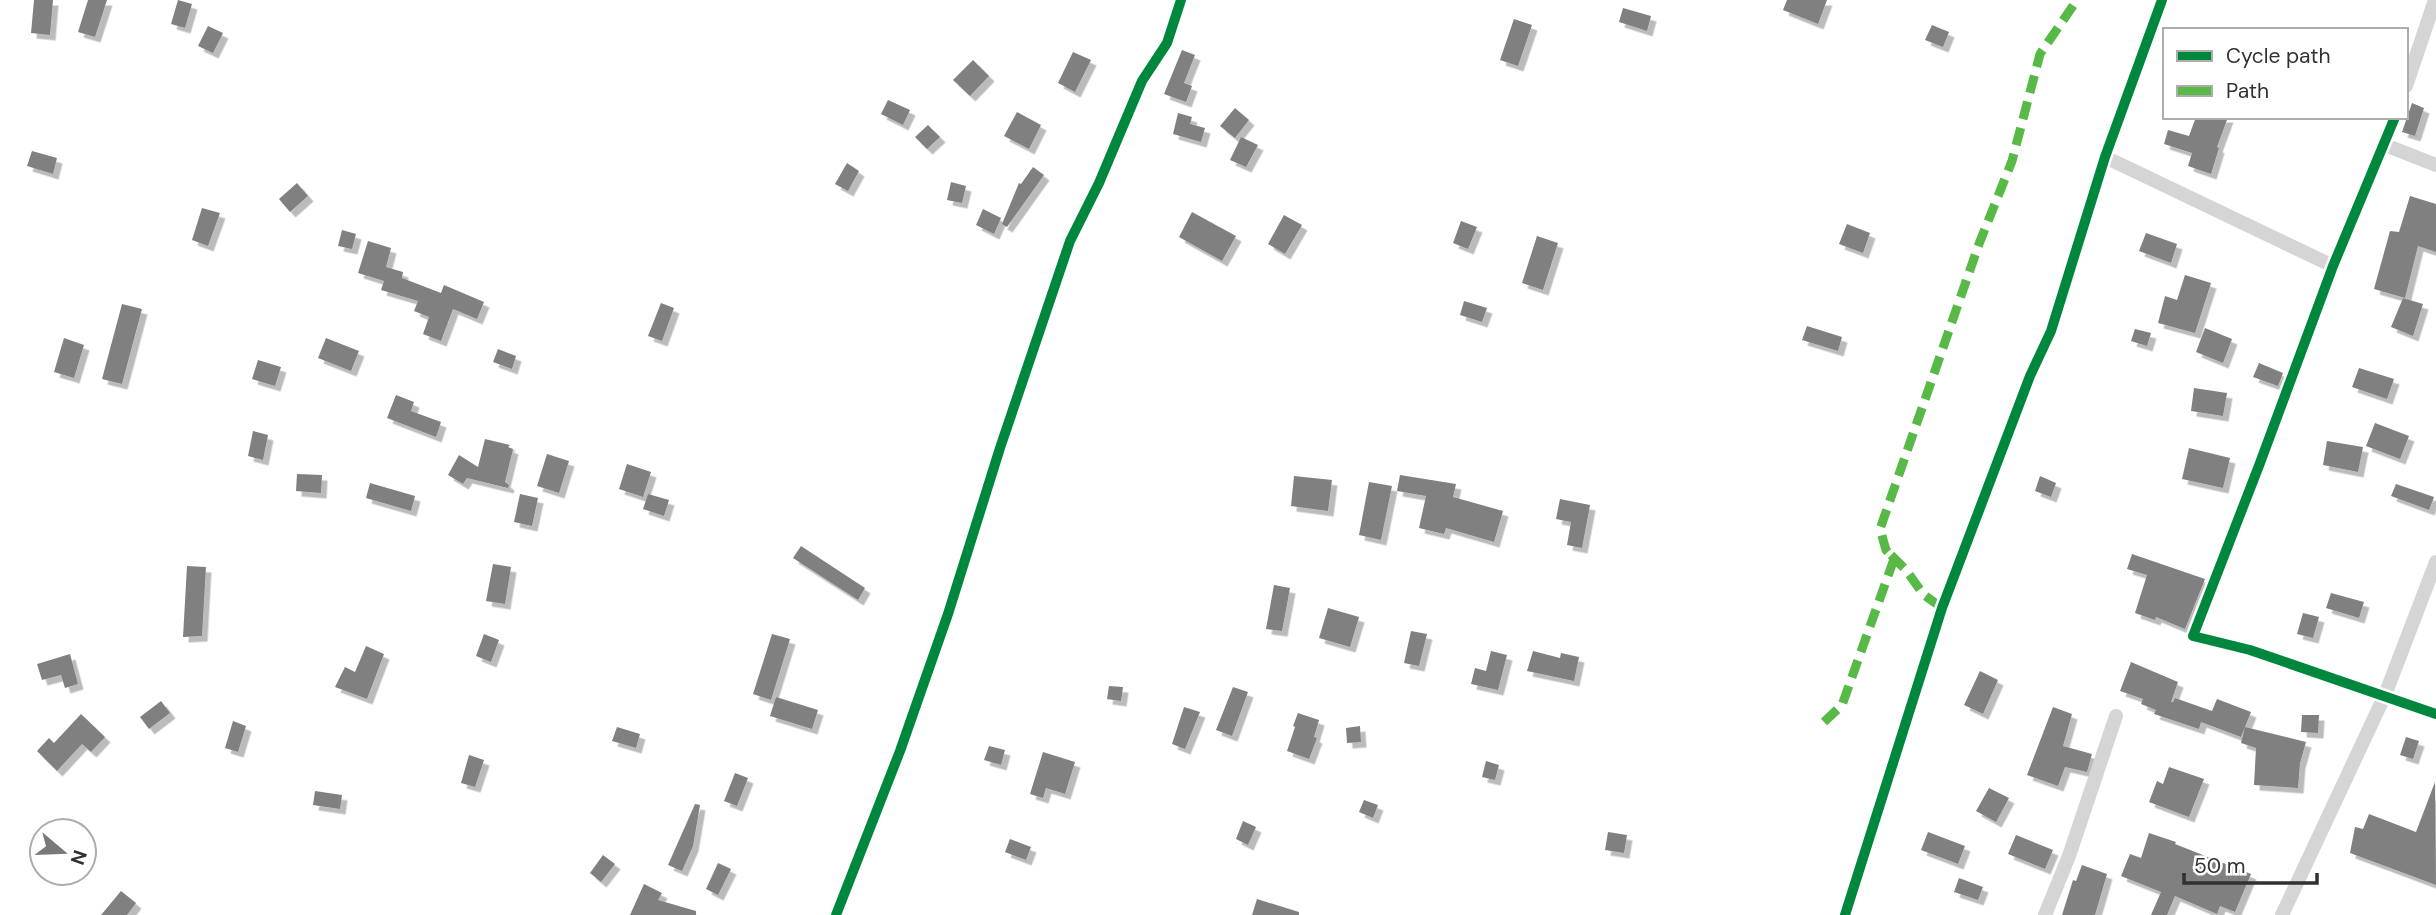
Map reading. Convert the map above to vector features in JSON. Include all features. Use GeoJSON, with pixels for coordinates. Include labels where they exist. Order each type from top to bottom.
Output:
{"type":"FeatureCollection","features":[{"type":"Feature","properties":{"kind":"street"},"geometry":{"type":"LineString","coordinates":[[836,915],[900,751],[948,614],[1000,447],[1070,241],[1099,184],[1142,80],[1167,43],[1181,0]]}},
{"type":"Feature","properties":{"kind":"street"},"geometry":{"type":"LineString","coordinates":[[1845,915],[1942,608],[2030,376],[2051,331],[2105,157],[2162,0]]}},
{"type":"Feature","properties":{"kind":"street"},"geometry":{"type":"LineString","coordinates":[[2408,80],[2435,0]]}},
{"type":"Feature","properties":{"kind":"street"},"geometry":{"type":"LineString","coordinates":[[2394,119],[2333,266],[2193,636],[2250,650],[2436,715]]}},
{"type":"Feature","properties":{"kind":"street"},"geometry":{"type":"LineString","coordinates":[[2385,145],[2436,165]]}},
{"type":"Feature","properties":{"kind":"street"},"geometry":{"type":"LineString","coordinates":[[2105,157],[2333,266]]}},
{"type":"Feature","properties":{"kind":"street"},"geometry":{"type":"LineString","coordinates":[[2282,915],[2385,695],[2436,562]]}},
{"type":"Feature","properties":{"kind":"street"},"geometry":{"type":"LineString","coordinates":[[2045,915],[2069,856],[2116,716]]}},
{"type":"Feature","properties":{"kind":"building"},"geometry":{"type":"Polygon","coordinates":[[[34,0],[53,0],[50,35],[31,33],[34,0]]]}},
{"type":"Feature","properties":{"kind":"building"},"geometry":{"type":"Polygon","coordinates":[[[88,0],[107,0],[95,37],[78,32],[88,0]]]}},
{"type":"Feature","properties":{"kind":"building"},"geometry":{"type":"Polygon","coordinates":[[[178,0],[192,4],[185,28],[171,24],[178,0]]]}},
{"type":"Feature","properties":{"kind":"building"},"geometry":{"type":"Polygon","coordinates":[[[1787,0],[1827,0],[1818,24],[1783,10],[1787,0]]]}},
{"type":"Feature","properties":{"kind":"building"},"geometry":{"type":"Polygon","coordinates":[[[1623,8],[1651,16],[1647,31],[1619,22],[1623,8]]]}},
{"type":"Feature","properties":{"kind":"building"},"geometry":{"type":"Polygon","coordinates":[[[1514,19],[1532,25],[1518,66],[1500,60],[1514,19]]]}},
{"type":"Feature","properties":{"kind":"building"},"geometry":{"type":"Polygon","coordinates":[[[1932,25],[1949,32],[1943,47],[1925,40],[1932,25]]]}},
{"type":"Feature","properties":{"kind":"building"},"geometry":{"type":"Polygon","coordinates":[[[208,26],[223,33],[213,53],[198,46],[208,26]]]}},
{"type":"Feature","properties":{"kind":"building"},"geometry":{"type":"Polygon","coordinates":[[[1182,50],[1195,55],[1184,83],[1192,86],[1186,102],[1164,94],[1182,50]]]}},
{"type":"Feature","properties":{"kind":"building"},"geometry":{"type":"Polygon","coordinates":[[[1073,52],[1091,60],[1075,92],[1058,83],[1073,52]]]}},
{"type":"Feature","properties":{"kind":"building"},"geometry":{"type":"Polygon","coordinates":[[[973,60],[989,76],[970,96],[953,80],[973,60]]]}},
{"type":"Feature","properties":{"kind":"building"},"geometry":{"type":"Polygon","coordinates":[[[888,100],[910,110],[903,125],[881,114],[888,100]]]}},
{"type":"Feature","properties":{"kind":"building"},"geometry":{"type":"Polygon","coordinates":[[[2412,103],[2424,108],[2415,136],[2402,132],[2412,103]]]}},
{"type":"Feature","properties":{"kind":"building"},"geometry":{"type":"Polygon","coordinates":[[[1235,108],[1249,120],[1235,138],[1220,126],[1235,108]]]}},
{"type":"Feature","properties":{"kind":"building"},"geometry":{"type":"Polygon","coordinates":[[[1017,112],[1041,125],[1029,149],[1004,136],[1017,112]]]}},
{"type":"Feature","properties":{"kind":"building"},"geometry":{"type":"Polygon","coordinates":[[[1178,113],[1192,117],[1190,124],[1205,128],[1201,142],[1173,134],[1178,113]]]}},
{"type":"Feature","properties":{"kind":"building"},"geometry":{"type":"Polygon","coordinates":[[[2195,119],[2227,119],[2211,174],[2188,166],[2192,153],[2164,144],[2168,130],[2189,136],[2195,119]]]}},
{"type":"Feature","properties":{"kind":"building"},"geometry":{"type":"Polygon","coordinates":[[[928,125],[940,137],[927,149],[915,137],[928,125]]]}},
{"type":"Feature","properties":{"kind":"building"},"geometry":{"type":"Polygon","coordinates":[[[1241,137],[1258,145],[1246,167],[1230,160],[1241,137]]]}},
{"type":"Feature","properties":{"kind":"building"},"geometry":{"type":"Polygon","coordinates":[[[32,151],[57,158],[53,174],[27,166],[32,151]]]}},
{"type":"Feature","properties":{"kind":"building"},"geometry":{"type":"Polygon","coordinates":[[[847,163],[859,171],[848,191],[835,184],[847,163]]]}},
{"type":"Feature","properties":{"kind":"building"},"geometry":{"type":"Polygon","coordinates":[[[1033,167],[1044,175],[1007,227],[1002,224],[1019,183],[1021,184],[1033,167]]]}},
{"type":"Feature","properties":{"kind":"building"},"geometry":{"type":"Polygon","coordinates":[[[951,182],[966,186],[962,203],[947,200],[951,182]]]}},
{"type":"Feature","properties":{"kind":"building"},"geometry":{"type":"Polygon","coordinates":[[[297,183],[308,196],[290,212],[279,199],[297,183]]]}},
{"type":"Feature","properties":{"kind":"building"},"geometry":{"type":"Polygon","coordinates":[[[2410,196],[2436,204],[2436,252],[2418,246],[2405,298],[2374,289],[2390,231],[2399,232],[2410,196]]]}},
{"type":"Feature","properties":{"kind":"building"},"geometry":{"type":"Polygon","coordinates":[[[202,208],[220,213],[208,246],[192,240],[202,208]]]}},
{"type":"Feature","properties":{"kind":"building"},"geometry":{"type":"Polygon","coordinates":[[[983,209],[1001,218],[994,234],[976,225],[983,209]]]}},
{"type":"Feature","properties":{"kind":"building"},"geometry":{"type":"Polygon","coordinates":[[[1192,212],[1236,236],[1222,261],[1179,237],[1192,212]]]}},
{"type":"Feature","properties":{"kind":"building"},"geometry":{"type":"Polygon","coordinates":[[[1284,215],[1302,225],[1285,254],[1268,244],[1284,215]]]}},
{"type":"Feature","properties":{"kind":"building"},"geometry":{"type":"Polygon","coordinates":[[[1461,221],[1477,227],[1468,249],[1453,243],[1461,221]]]}},
{"type":"Feature","properties":{"kind":"building"},"geometry":{"type":"Polygon","coordinates":[[[1847,224],[1870,233],[1863,253],[1839,244],[1847,224]]]}},
{"type":"Feature","properties":{"kind":"building"},"geometry":{"type":"Polygon","coordinates":[[[342,230],[356,234],[352,249],[338,246],[342,230]]]}},
{"type":"Feature","properties":{"kind":"building"},"geometry":{"type":"Polygon","coordinates":[[[2146,233],[2177,244],[2171,263],[2139,251],[2146,233]]]}},
{"type":"Feature","properties":{"kind":"building"},"geometry":{"type":"Polygon","coordinates":[[[1537,236],[1558,243],[1543,290],[1522,283],[1537,236]]]}},
{"type":"Feature","properties":{"kind":"building"},"geometry":{"type":"Polygon","coordinates":[[[368,241],[391,248],[386,267],[403,272],[402,278],[441,293],[444,285],[484,302],[477,319],[453,309],[441,341],[423,334],[429,317],[414,311],[418,301],[381,290],[384,281],[358,273],[368,241]]]}},
{"type":"Feature","properties":{"kind":"building"},"geometry":{"type":"Polygon","coordinates":[[[2185,275],[2211,283],[2195,333],[2158,323],[2165,296],[2177,300],[2185,275]]]}},
{"type":"Feature","properties":{"kind":"building"},"geometry":{"type":"Polygon","coordinates":[[[2403,298],[2423,304],[2413,336],[2391,327],[2403,298]]]}},
{"type":"Feature","properties":{"kind":"building"},"geometry":{"type":"Polygon","coordinates":[[[1464,301],[1487,308],[1482,322],[1460,315],[1464,301]]]}},
{"type":"Feature","properties":{"kind":"building"},"geometry":{"type":"Polygon","coordinates":[[[661,303],[674,308],[662,341],[648,336],[661,303]]]}},
{"type":"Feature","properties":{"kind":"building"},"geometry":{"type":"Polygon","coordinates":[[[122,304],[142,309],[122,384],[102,379],[122,304]]]}},
{"type":"Feature","properties":{"kind":"building"},"geometry":{"type":"Polygon","coordinates":[[[1807,326],[1842,337],[1838,351],[1802,340],[1807,326]]]}},
{"type":"Feature","properties":{"kind":"building"},"geometry":{"type":"Polygon","coordinates":[[[2205,328],[2232,339],[2223,363],[2196,352],[2205,328]]]}},
{"type":"Feature","properties":{"kind":"building"},"geometry":{"type":"Polygon","coordinates":[[[2135,329],[2151,333],[2147,346],[2131,341],[2135,329]]]}},
{"type":"Feature","properties":{"kind":"building"},"geometry":{"type":"Polygon","coordinates":[[[64,338],[84,345],[74,378],[54,372],[64,338]]]}},
{"type":"Feature","properties":{"kind":"building"},"geometry":{"type":"Polygon","coordinates":[[[326,338],[359,351],[351,371],[318,358],[326,338]]]}},
{"type":"Feature","properties":{"kind":"building"},"geometry":{"type":"Polygon","coordinates":[[[498,349],[516,356],[512,369],[493,362],[498,349]]]}},
{"type":"Feature","properties":{"kind":"building"},"geometry":{"type":"Polygon","coordinates":[[[258,360],[281,367],[275,386],[252,379],[258,360]]]}},
{"type":"Feature","properties":{"kind":"building"},"geometry":{"type":"Polygon","coordinates":[[[2259,363],[2283,373],[2278,386],[2253,377],[2259,363]]]}},
{"type":"Feature","properties":{"kind":"building"},"geometry":{"type":"Polygon","coordinates":[[[2359,368],[2394,379],[2387,399],[2352,387],[2359,368]]]}},
{"type":"Feature","properties":{"kind":"building"},"geometry":{"type":"Polygon","coordinates":[[[2194,388],[2227,393],[2223,416],[2191,411],[2194,388]]]}},
{"type":"Feature","properties":{"kind":"building"},"geometry":{"type":"Polygon","coordinates":[[[396,395],[414,402],[411,411],[441,422],[436,437],[387,418],[396,395]]]}},
{"type":"Feature","properties":{"kind":"building"},"geometry":{"type":"Polygon","coordinates":[[[2375,423],[2409,436],[2400,459],[2366,446],[2375,423]]]}},
{"type":"Feature","properties":{"kind":"building"},"geometry":{"type":"Polygon","coordinates":[[[253,431],[268,435],[263,460],[248,456],[253,431]]]}},
{"type":"Feature","properties":{"kind":"building"},"geometry":{"type":"Polygon","coordinates":[[[485,439],[510,445],[508,447],[513,449],[505,482],[509,485],[508,488],[467,478],[463,484],[448,475],[459,455],[478,467],[485,439]]]}},
{"type":"Feature","properties":{"kind":"building"},"geometry":{"type":"Polygon","coordinates":[[[2327,441],[2363,447],[2358,472],[2323,465],[2327,441]]]}},
{"type":"Feature","properties":{"kind":"building"},"geometry":{"type":"Polygon","coordinates":[[[2189,448],[2230,458],[2223,488],[2182,479],[2189,448]]]}},
{"type":"Feature","properties":{"kind":"building"},"geometry":{"type":"Polygon","coordinates":[[[547,454],[569,461],[559,493],[537,486],[547,454]]]}},
{"type":"Feature","properties":{"kind":"building"},"geometry":{"type":"Polygon","coordinates":[[[627,464],[651,472],[643,497],[619,489],[627,464]]]}},
{"type":"Feature","properties":{"kind":"building"},"geometry":{"type":"Polygon","coordinates":[[[297,474],[322,475],[321,493],[296,491],[297,474]]]}},
{"type":"Feature","properties":{"kind":"building"},"geometry":{"type":"Polygon","coordinates":[[[1400,475],[1456,484],[1453,497],[1503,511],[1494,542],[1446,528],[1444,534],[1419,528],[1426,496],[1397,491],[1400,475]]]}},
{"type":"Feature","properties":{"kind":"building"},"geometry":{"type":"Polygon","coordinates":[[[1294,476],[1332,480],[1328,511],[1291,506],[1294,476]]]}},
{"type":"Feature","properties":{"kind":"building"},"geometry":{"type":"Polygon","coordinates":[[[2040,476],[2056,483],[2051,497],[2035,491],[2040,476]]]}},
{"type":"Feature","properties":{"kind":"building"},"geometry":{"type":"Polygon","coordinates":[[[1369,482],[1392,486],[1381,540],[1359,535],[1369,482]]]}},
{"type":"Feature","properties":{"kind":"building"},"geometry":{"type":"Polygon","coordinates":[[[370,483],[415,496],[411,511],[366,498],[370,483]]]}},
{"type":"Feature","properties":{"kind":"building"},"geometry":{"type":"Polygon","coordinates":[[[2396,484],[2434,497],[2429,510],[2391,496],[2396,484]]]}},
{"type":"Feature","properties":{"kind":"building"},"geometry":{"type":"Polygon","coordinates":[[[520,494],[538,498],[532,526],[514,522],[520,494]]]}},
{"type":"Feature","properties":{"kind":"building"},"geometry":{"type":"Polygon","coordinates":[[[648,494],[669,500],[664,516],[643,509],[648,494]]]}},
{"type":"Feature","properties":{"kind":"building"},"geometry":{"type":"Polygon","coordinates":[[[1560,499],[1590,505],[1582,548],[1567,545],[1571,522],[1556,519],[1560,499]]]}},
{"type":"Feature","properties":{"kind":"building"},"geometry":{"type":"Polygon","coordinates":[[[801,546],[865,588],[858,600],[793,558],[801,546]]]}},
{"type":"Feature","properties":{"kind":"building"},"geometry":{"type":"Polygon","coordinates":[[[2132,554],[2205,579],[2185,629],[2156,617],[2155,620],[2135,613],[2147,575],[2127,569],[2132,554]]]}},
{"type":"Feature","properties":{"kind":"building"},"geometry":{"type":"Polygon","coordinates":[[[493,564],[511,567],[505,604],[486,601],[493,564]]]}},
{"type":"Feature","properties":{"kind":"building"},"geometry":{"type":"Polygon","coordinates":[[[187,566],[206,567],[202,636],[183,637],[187,566]]]}},
{"type":"Feature","properties":{"kind":"building"},"geometry":{"type":"Polygon","coordinates":[[[1274,585],[1290,588],[1282,631],[1266,629],[1274,585]]]}},
{"type":"Feature","properties":{"kind":"building"},"geometry":{"type":"Polygon","coordinates":[[[2331,593],[2364,602],[2359,618],[2326,608],[2331,593]]]}},
{"type":"Feature","properties":{"kind":"building"},"geometry":{"type":"Polygon","coordinates":[[[1328,608],[1359,617],[1350,647],[1319,638],[1328,608]]]}},
{"type":"Feature","properties":{"kind":"building"},"geometry":{"type":"Polygon","coordinates":[[[2303,613],[2319,617],[2313,638],[2297,634],[2303,613]]]}},
{"type":"Feature","properties":{"kind":"building"},"geometry":{"type":"Polygon","coordinates":[[[1411,631],[1427,634],[1419,666],[1404,663],[1411,631]]]}},
{"type":"Feature","properties":{"kind":"building"},"geometry":{"type":"Polygon","coordinates":[[[484,634],[499,640],[491,662],[476,656],[484,634]]]}},
{"type":"Feature","properties":{"kind":"building"},"geometry":{"type":"Polygon","coordinates":[[[772,634],[790,639],[771,700],[753,694],[772,634]]]}},
{"type":"Feature","properties":{"kind":"building"},"geometry":{"type":"Polygon","coordinates":[[[366,646],[384,654],[367,699],[335,687],[345,667],[355,672],[366,646]]]}},
{"type":"Feature","properties":{"kind":"building"},"geometry":{"type":"Polygon","coordinates":[[[1491,651],[1507,655],[1498,690],[1471,684],[1475,668],[1486,671],[1491,651]]]}},
{"type":"Feature","properties":{"kind":"building"},"geometry":{"type":"Polygon","coordinates":[[[1533,651],[1560,658],[1561,653],[1579,657],[1574,681],[1527,671],[1533,651]]]}},
{"type":"Feature","properties":{"kind":"building"},"geometry":{"type":"Polygon","coordinates":[[[70,654],[78,684],[65,688],[61,675],[42,680],[37,664],[70,654]]]}},
{"type":"Feature","properties":{"kind":"building"},"geometry":{"type":"Polygon","coordinates":[[[2131,662],[2178,682],[2171,702],[2175,698],[2212,711],[2217,699],[2251,712],[2241,737],[2201,722],[2199,729],[2154,714],[2156,710],[2141,704],[2143,699],[2120,691],[2131,662]]]}},
{"type":"Feature","properties":{"kind":"building"},"geometry":{"type":"Polygon","coordinates":[[[1980,671],[1998,680],[1983,714],[1964,705],[1980,671]]]}},
{"type":"Feature","properties":{"kind":"building"},"geometry":{"type":"Polygon","coordinates":[[[1109,686],[1123,687],[1121,701],[1107,699],[1109,686]]]}},
{"type":"Feature","properties":{"kind":"building"},"geometry":{"type":"Polygon","coordinates":[[[1233,687],[1248,692],[1232,736],[1216,730],[1233,687]]]}},
{"type":"Feature","properties":{"kind":"building"},"geometry":{"type":"Polygon","coordinates":[[[776,697],[818,710],[812,729],[770,716],[776,697]]]}},
{"type":"Feature","properties":{"kind":"building"},"geometry":{"type":"Polygon","coordinates":[[[161,701],[170,713],[149,729],[140,717],[161,701]]]}},
{"type":"Feature","properties":{"kind":"building"},"geometry":{"type":"Polygon","coordinates":[[[1184,707],[1200,712],[1185,749],[1172,744],[1184,707]]]}},
{"type":"Feature","properties":{"kind":"building"},"geometry":{"type":"Polygon","coordinates":[[[2053,707],[2072,714],[2063,746],[2092,754],[2087,772],[2065,767],[2058,786],[2027,775],[2053,707]]]}},
{"type":"Feature","properties":{"kind":"building"},"geometry":{"type":"Polygon","coordinates":[[[1298,713],[1319,720],[1314,737],[1317,738],[1309,759],[1287,751],[1298,713]]]}},
{"type":"Feature","properties":{"kind":"building"},"geometry":{"type":"Polygon","coordinates":[[[81,714],[105,737],[91,752],[82,744],[57,771],[37,751],[49,738],[54,743],[81,714]]]}},
{"type":"Feature","properties":{"kind":"building"},"geometry":{"type":"Polygon","coordinates":[[[2302,715],[2319,715],[2318,733],[2301,732],[2302,715]]]}},
{"type":"Feature","properties":{"kind":"building"},"geometry":{"type":"Polygon","coordinates":[[[233,721],[246,726],[238,752],[225,748],[233,721]]]}},
{"type":"Feature","properties":{"kind":"building"},"geometry":{"type":"Polygon","coordinates":[[[1360,726],[1361,742],[1347,743],[1346,728],[1360,726]]]}},
{"type":"Feature","properties":{"kind":"building"},"geometry":{"type":"Polygon","coordinates":[[[617,727],[640,734],[636,748],[612,741],[617,727]]]}},
{"type":"Feature","properties":{"kind":"building"},"geometry":{"type":"Polygon","coordinates":[[[2245,727],[2306,742],[2300,763],[2298,788],[2254,785],[2256,748],[2241,743],[2245,727]]]}},
{"type":"Feature","properties":{"kind":"building"},"geometry":{"type":"Polygon","coordinates":[[[2406,737],[2419,741],[2413,759],[2400,755],[2406,737]]]}},
{"type":"Feature","properties":{"kind":"building"},"geometry":{"type":"Polygon","coordinates":[[[989,746],[1005,750],[1001,765],[984,760],[989,746]]]}},
{"type":"Feature","properties":{"kind":"building"},"geometry":{"type":"Polygon","coordinates":[[[1043,752],[1075,762],[1065,794],[1046,788],[1043,798],[1030,794],[1043,752]]]}},
{"type":"Feature","properties":{"kind":"building"},"geometry":{"type":"Polygon","coordinates":[[[469,755],[484,760],[475,787],[461,783],[469,755]]]}},
{"type":"Feature","properties":{"kind":"building"},"geometry":{"type":"Polygon","coordinates":[[[1486,761],[1499,765],[1495,780],[1482,777],[1486,761]]]}},
{"type":"Feature","properties":{"kind":"building"},"geometry":{"type":"Polygon","coordinates":[[[2169,767],[2204,779],[2189,817],[2149,802],[2157,781],[2163,784],[2169,767]]]}},
{"type":"Feature","properties":{"kind":"building"},"geometry":{"type":"Polygon","coordinates":[[[735,773],[748,778],[737,806],[724,801],[735,773]]]}},
{"type":"Feature","properties":{"kind":"building"},"geometry":{"type":"Polygon","coordinates":[[[2435,782],[2436,885],[2350,853],[2355,827],[2363,829],[2369,814],[2416,832],[2435,782]]]}},
{"type":"Feature","properties":{"kind":"building"},"geometry":{"type":"Polygon","coordinates":[[[1989,788],[2009,798],[1996,822],[1976,811],[1989,788]]]}},
{"type":"Feature","properties":{"kind":"building"},"geometry":{"type":"Polygon","coordinates":[[[315,791],[342,795],[340,809],[313,805],[315,791]]]}},
{"type":"Feature","properties":{"kind":"building"},"geometry":{"type":"Polygon","coordinates":[[[1364,800],[1378,805],[1373,818],[1359,812],[1364,800]]]}},
{"type":"Feature","properties":{"kind":"building"},"geometry":{"type":"Polygon","coordinates":[[[695,804],[700,805],[693,846],[682,871],[668,865],[695,804]]]}},
{"type":"Feature","properties":{"kind":"building"},"geometry":{"type":"Polygon","coordinates":[[[1243,821],[1256,827],[1248,845],[1236,839],[1243,821]]]}},
{"type":"Feature","properties":{"kind":"building"},"geometry":{"type":"Polygon","coordinates":[[[1608,832],[1627,835],[1624,853],[1605,850],[1608,832]]]}},
{"type":"Feature","properties":{"kind":"building"},"geometry":{"type":"Polygon","coordinates":[[[1928,832],[1965,846],[1958,864],[1921,850],[1928,832]]]}},
{"type":"Feature","properties":{"kind":"building"},"geometry":{"type":"Polygon","coordinates":[[[2149,833],[2251,874],[2235,912],[2220,906],[2217,914],[2175,896],[2167,915],[2151,915],[2161,892],[2121,876],[2130,854],[2141,858],[2149,833]]]}},
{"type":"Feature","properties":{"kind":"building"},"geometry":{"type":"Polygon","coordinates":[[[2016,835],[2053,850],[2045,869],[2008,854],[2016,835]]]}},
{"type":"Feature","properties":{"kind":"building"},"geometry":{"type":"Polygon","coordinates":[[[1010,839],[1031,847],[1026,860],[1005,852],[1010,839]]]}},
{"type":"Feature","properties":{"kind":"building"},"geometry":{"type":"Polygon","coordinates":[[[603,855],[615,864],[601,882],[590,873],[603,855]]]}},
{"type":"Feature","properties":{"kind":"building"},"geometry":{"type":"Polygon","coordinates":[[[718,863],[731,869],[718,895],[706,889],[718,863]]]}},
{"type":"Feature","properties":{"kind":"building"},"geometry":{"type":"Polygon","coordinates":[[[2082,865],[2107,874],[2095,915],[2062,915],[2073,880],[2076,881],[2082,865]]]}},
{"type":"Feature","properties":{"kind":"building"},"geometry":{"type":"Polygon","coordinates":[[[1959,878],[1983,887],[1978,900],[1954,892],[1959,878]]]}},
{"type":"Feature","properties":{"kind":"building"},"geometry":{"type":"Polygon","coordinates":[[[644,884],[662,893],[658,900],[696,911],[696,915],[630,915],[644,884]]]}},
{"type":"Feature","properties":{"kind":"building"},"geometry":{"type":"Polygon","coordinates":[[[121,891],[136,903],[127,915],[101,915],[121,891]]]}},
{"type":"Feature","properties":{"kind":"building"},"geometry":{"type":"Polygon","coordinates":[[[1257,899],[1299,912],[1299,915],[1252,915],[1257,899]]]}},
{"type":"Feature","properties":{"kind":"marked path"},"geometry":{"type":"LineString","coordinates":[[1824,722],[1842,705],[1894,559],[1886,550],[1880,529],[1979,244],[2012,161],[2040,54],[2077,0]]}},
{"type":"Feature","properties":{"kind":"marked path"},"geometry":{"type":"LineString","coordinates":[[1891,555],[1923,594],[1942,608]]}},
{"type":"Feature","properties":{"kind":"cycle path"},"geometry":{"type":"LineString","coordinates":[[836,915],[900,751],[948,614],[1000,448],[1070,241],[1099,183],[1142,81],[1167,43],[1181,0]]}},
{"type":"Feature","properties":{"kind":"cycle path"},"geometry":{"type":"LineString","coordinates":[[1845,915],[1942,608],[2030,376],[2051,331],[2105,157],[2162,0]]}},
{"type":"Feature","properties":{"kind":"cycle path"},"geometry":{"type":"LineString","coordinates":[[2394,119],[2333,266],[2193,636],[2250,650],[2436,714]]}}]}
